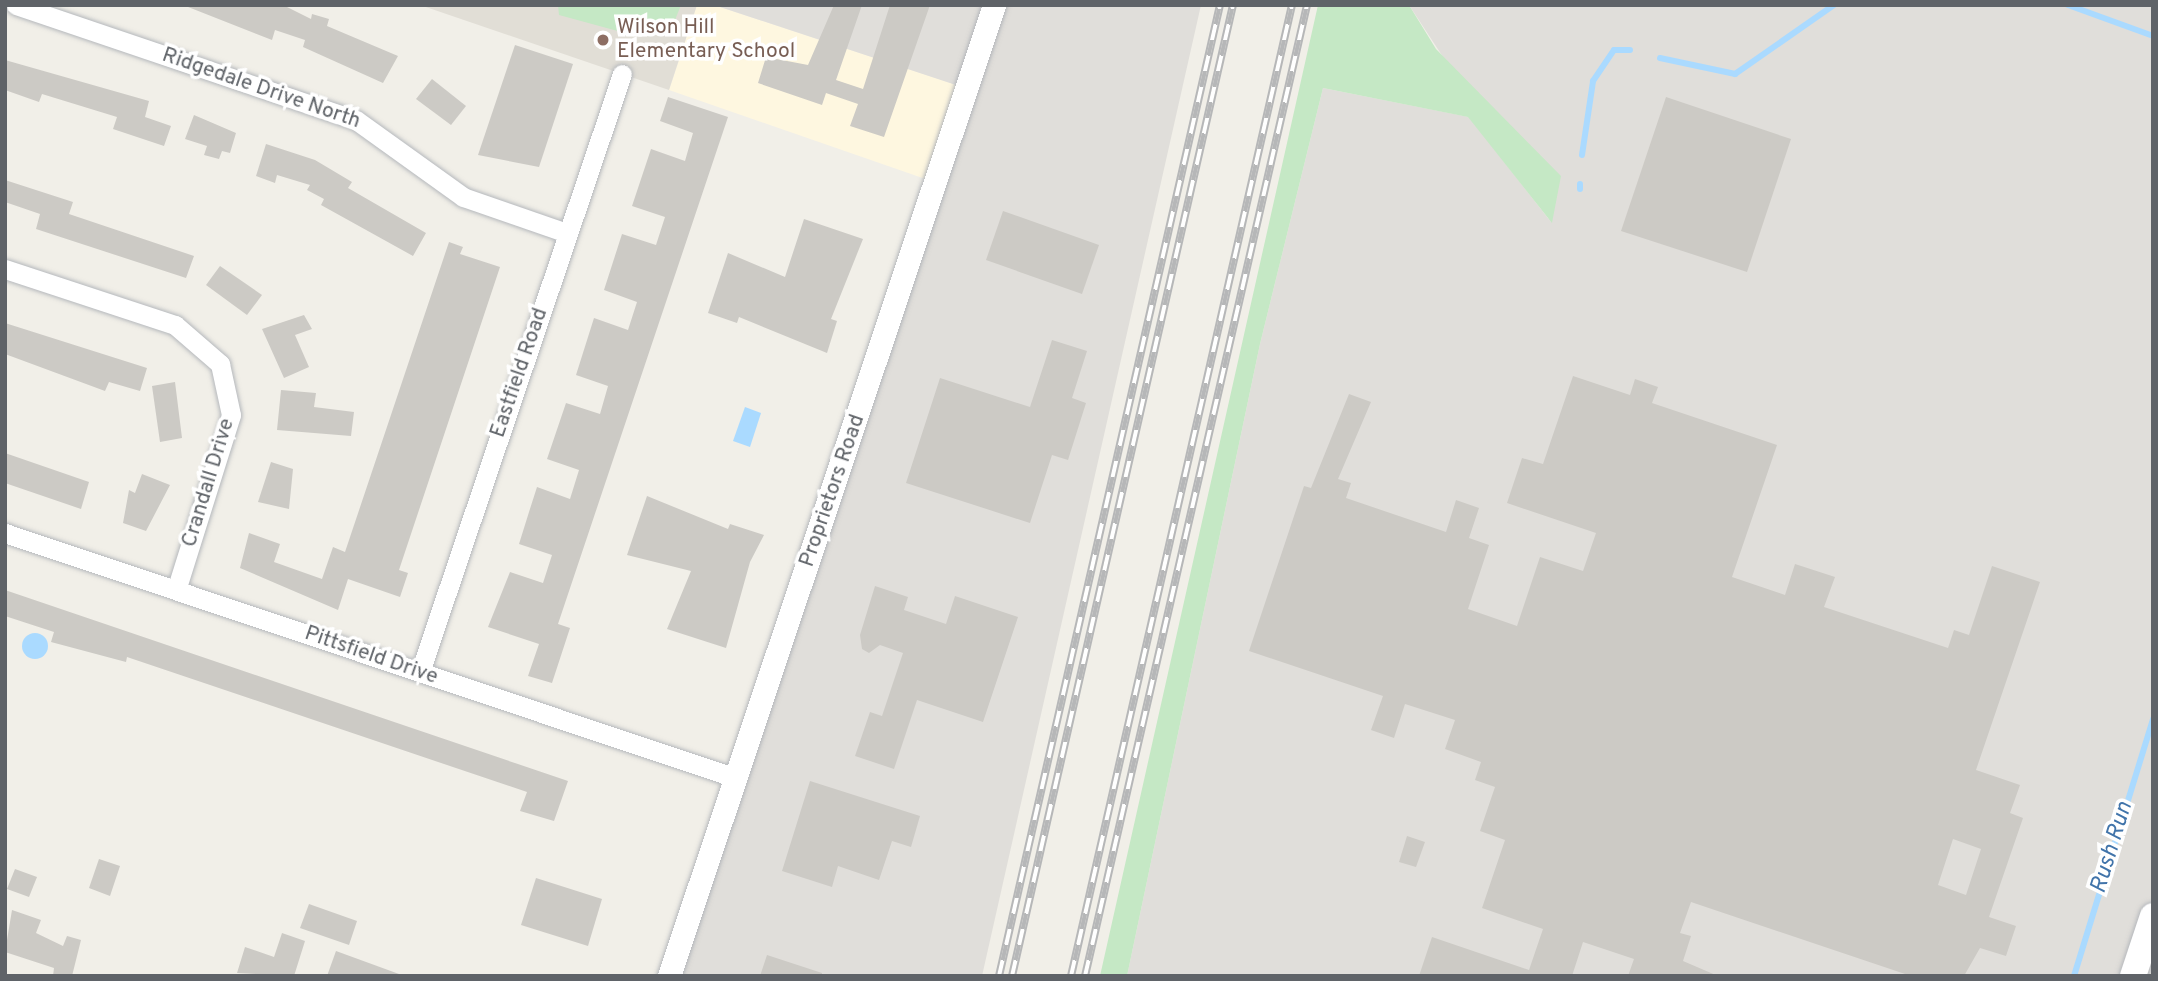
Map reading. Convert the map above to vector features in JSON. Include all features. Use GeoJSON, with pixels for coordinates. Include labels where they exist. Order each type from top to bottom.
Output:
{"type":"FeatureCollection","features":[{"type":"Feature","properties":{"kind":"main road"},"geometry":{"type":"LineString","coordinates":[[2133,976],[2153,916]]}},
{"type":"Feature","properties":{"kind":"street","name":"Ridgedale Drive North"},"geometry":{"type":"LineString","coordinates":[[16,5],[356,120],[463,197],[567,233]]}},
{"type":"Feature","properties":{"kind":"street","name":"Proprietors Road"},"geometry":{"type":"LineString","coordinates":[[669,976],[994,5]]}},
{"type":"Feature","properties":{"kind":"street","name":"Eastfield Road"},"geometry":{"type":"LineString","coordinates":[[420,672],[622,74]]}},
{"type":"Feature","properties":{"kind":"street","name":"Crandall Drive"},"geometry":{"type":"LineString","coordinates":[[5,269],[175,325],[220,364],[232,415],[176,590]]}},
{"type":"Feature","properties":{"kind":"street","name":"Pittsfield Drive"},"geometry":{"type":"LineString","coordinates":[[5,533],[736,778]]}},
{"type":"Feature","properties":{"kind":"shaded area","name":"Wilson Hill Elementary School"},"geometry":{"type":"Polygon","coordinates":[[[420,5],[697,5],[669,90],[420,5]]]}},
{"type":"Feature","properties":{"kind":"shaded area"},"geometry":{"type":"Polygon","coordinates":[[[697,5],[714,5],[969,89],[937,183],[669,90],[697,5]]]}},
{"type":"Feature","properties":{"kind":"shaded area"},"geometry":{"type":"Polygon","coordinates":[[[714,5],[1201,5],[982,976],[669,976],[968,89],[714,5]]]}},
{"type":"Feature","properties":{"kind":"shaded area"},"geometry":{"type":"Polygon","coordinates":[[[1409,5],[2153,5],[2153,976],[1127,976],[1260,344],[1323,88],[1469,117],[1551,222],[1409,5]]]}},
{"type":"Feature","properties":{"kind":"green space"},"geometry":{"type":"Polygon","coordinates":[[[558,5],[681,5],[673,25],[636,36],[559,15],[558,5]]]}},
{"type":"Feature","properties":{"kind":"green space"},"geometry":{"type":"Polygon","coordinates":[[[1318,5],[1409,5],[1436,49],[1561,176],[1552,223],[1468,117],[1323,88],[1260,344],[1127,976],[1100,976],[1318,5]]]}},
{"type":"Feature","properties":{"kind":"water"},"geometry":{"type":"Polygon","coordinates":[[[745,407],[761,413],[750,447],[733,441],[745,407]]]}},
{"type":"Feature","properties":{"kind":"water"},"geometry":{"type":"Polygon","coordinates":[[[35,633],[44,637],[48,646],[44,655],[35,659],[26,655],[22,646],[26,637],[35,633]]]}},
{"type":"Feature","properties":{"kind":"building"},"geometry":{"type":"Polygon","coordinates":[[[183,5],[283,5],[311,19],[312,14],[329,19],[327,26],[398,56],[383,83],[303,47],[305,40],[275,30],[272,40],[183,5]]]}},
{"type":"Feature","properties":{"kind":"building"},"geometry":{"type":"Polygon","coordinates":[[[834,5],[862,5],[836,80],[863,89],[890,5],[930,5],[884,137],[850,126],[858,104],[826,93],[822,105],[758,83],[766,57],[808,65],[834,5]]]}},
{"type":"Feature","properties":{"kind":"building"},"geometry":{"type":"Polygon","coordinates":[[[515,45],[573,64],[539,167],[478,155],[515,45]]]}},
{"type":"Feature","properties":{"kind":"building"},"geometry":{"type":"Polygon","coordinates":[[[5,60],[149,101],[145,117],[171,126],[164,146],[113,129],[117,117],[42,94],[39,102],[5,90],[5,60]]]}},
{"type":"Feature","properties":{"kind":"building"},"geometry":{"type":"Polygon","coordinates":[[[432,79],[466,106],[451,125],[416,99],[432,79]]]}},
{"type":"Feature","properties":{"kind":"building"},"geometry":{"type":"Polygon","coordinates":[[[668,97],[728,117],[558,624],[570,628],[552,683],[528,676],[539,644],[488,627],[510,572],[543,583],[552,555],[519,544],[537,487],[570,499],[579,470],[547,459],[566,403],[600,414],[608,386],[576,375],[594,318],[628,330],[637,302],[604,290],[622,234],[656,245],[665,217],[632,206],[651,149],[685,161],[693,133],[660,121],[668,97]]]}},
{"type":"Feature","properties":{"kind":"building"},"geometry":{"type":"Polygon","coordinates":[[[1666,97],[1791,139],[1747,272],[1621,231],[1666,97]]]}},
{"type":"Feature","properties":{"kind":"building"},"geometry":{"type":"Polygon","coordinates":[[[194,115],[236,133],[230,153],[222,151],[219,159],[204,155],[207,146],[185,139],[194,115]]]}},
{"type":"Feature","properties":{"kind":"building"},"geometry":{"type":"Polygon","coordinates":[[[266,144],[315,160],[352,182],[348,188],[426,233],[413,256],[321,205],[324,199],[307,190],[310,185],[277,175],[275,183],[256,176],[266,144]]]}},
{"type":"Feature","properties":{"kind":"building"},"geometry":{"type":"Polygon","coordinates":[[[5,180],[73,202],[69,214],[194,256],[186,278],[36,229],[40,214],[5,202],[5,180]]]}},
{"type":"Feature","properties":{"kind":"building"},"geometry":{"type":"Polygon","coordinates":[[[1003,211],[1099,245],[1082,294],[986,260],[1003,211]]]}},
{"type":"Feature","properties":{"kind":"building"},"geometry":{"type":"Polygon","coordinates":[[[804,219],[863,239],[831,319],[837,321],[827,353],[739,317],[737,323],[708,313],[728,253],[785,277],[804,219]]]}},
{"type":"Feature","properties":{"kind":"building"},"geometry":{"type":"Polygon","coordinates":[[[449,242],[463,247],[460,254],[500,267],[399,570],[408,573],[400,597],[348,579],[338,610],[240,568],[249,533],[280,544],[274,562],[322,579],[333,547],[345,552],[449,242]]]}},
{"type":"Feature","properties":{"kind":"building"},"geometry":{"type":"Polygon","coordinates":[[[220,266],[262,295],[247,315],[206,285],[220,266]]]}},
{"type":"Feature","properties":{"kind":"building"},"geometry":{"type":"Polygon","coordinates":[[[304,315],[312,329],[295,335],[309,367],[284,378],[262,329],[304,315]]]}},
{"type":"Feature","properties":{"kind":"building"},"geometry":{"type":"Polygon","coordinates":[[[5,323],[147,368],[140,391],[109,382],[105,391],[5,354],[5,323]]]}},
{"type":"Feature","properties":{"kind":"building"},"geometry":{"type":"Polygon","coordinates":[[[1052,340],[1087,351],[1072,398],[1086,403],[1068,460],[1052,455],[1030,523],[906,483],[940,378],[1030,407],[1052,340]]]}},
{"type":"Feature","properties":{"kind":"building"},"geometry":{"type":"Polygon","coordinates":[[[1573,376],[1630,395],[1635,379],[1658,387],[1652,403],[1777,445],[1732,577],[1785,595],[1795,564],[1835,577],[1824,607],[1948,648],[1954,630],[1969,635],[1992,566],[2040,582],[1976,770],[2020,785],[2010,813],[2023,818],[1989,917],[2016,926],[2006,956],[1980,948],[1964,976],[1911,976],[1691,902],[1680,933],[1691,936],[1683,961],[1718,976],[1628,976],[1634,959],[1583,942],[1572,976],[1419,976],[1432,937],[1529,970],[1543,929],[1482,908],[1505,840],[1480,831],[1495,787],[1475,780],[1481,762],[1445,749],[1455,720],[1405,704],[1394,738],[1371,730],[1383,696],[1249,651],[1304,486],[1311,488],[1349,394],[1371,402],[1338,479],[1351,483],[1346,498],[1446,532],[1456,500],[1479,508],[1469,538],[1489,545],[1468,609],[1517,626],[1540,557],[1583,571],[1596,533],[1507,503],[1522,458],[1543,464],[1573,376]],[[1953,839],[1938,885],[1966,895],[1981,849],[1953,839]]]}},
{"type":"Feature","properties":{"kind":"building"},"geometry":{"type":"Polygon","coordinates":[[[175,382],[182,438],[160,442],[152,386],[175,382]]]}},
{"type":"Feature","properties":{"kind":"building"},"geometry":{"type":"Polygon","coordinates":[[[281,390],[316,393],[314,407],[354,412],[351,436],[277,430],[281,390]]]}},
{"type":"Feature","properties":{"kind":"building"},"geometry":{"type":"Polygon","coordinates":[[[5,453],[89,482],[81,509],[5,483],[5,453]]]}},
{"type":"Feature","properties":{"kind":"building"},"geometry":{"type":"Polygon","coordinates":[[[271,462],[293,469],[289,509],[258,502],[271,462]]]}},
{"type":"Feature","properties":{"kind":"building"},"geometry":{"type":"Polygon","coordinates":[[[142,474],[170,485],[146,531],[123,523],[129,490],[135,493],[142,474]]]}},
{"type":"Feature","properties":{"kind":"building"},"geometry":{"type":"Polygon","coordinates":[[[647,496],[728,529],[730,524],[764,535],[750,562],[726,648],[667,629],[691,571],[627,555],[647,496]]]}},
{"type":"Feature","properties":{"kind":"building"},"geometry":{"type":"Polygon","coordinates":[[[875,586],[908,597],[904,610],[946,624],[955,596],[1018,617],[983,722],[917,700],[894,769],[855,756],[870,712],[882,716],[903,653],[880,645],[869,653],[862,649],[860,635],[875,586]]]}},
{"type":"Feature","properties":{"kind":"building"},"geometry":{"type":"Polygon","coordinates":[[[5,590],[568,781],[554,821],[520,811],[527,792],[127,657],[126,662],[51,642],[54,632],[5,616],[5,590]]]}},
{"type":"Feature","properties":{"kind":"building"},"geometry":{"type":"Polygon","coordinates":[[[810,781],[920,816],[911,847],[892,841],[879,880],[838,866],[832,887],[782,871],[810,781]]]}},
{"type":"Feature","properties":{"kind":"building"},"geometry":{"type":"Polygon","coordinates":[[[1407,836],[1425,842],[1416,867],[1399,862],[1407,836]]]}},
{"type":"Feature","properties":{"kind":"building"},"geometry":{"type":"Polygon","coordinates":[[[99,859],[120,866],[110,896],[89,888],[99,859]]]}},
{"type":"Feature","properties":{"kind":"building"},"geometry":{"type":"Polygon","coordinates":[[[15,869],[37,877],[29,897],[7,889],[15,869]]]}},
{"type":"Feature","properties":{"kind":"building"},"geometry":{"type":"Polygon","coordinates":[[[536,878],[602,899],[588,946],[521,925],[536,878]]]}},
{"type":"Feature","properties":{"kind":"building"},"geometry":{"type":"Polygon","coordinates":[[[309,904],[357,921],[349,945],[300,928],[309,904]]]}},
{"type":"Feature","properties":{"kind":"building"},"geometry":{"type":"Polygon","coordinates":[[[12,910],[41,920],[36,933],[63,946],[67,936],[81,940],[72,976],[53,976],[54,968],[5,952],[12,910]]]}},
{"type":"Feature","properties":{"kind":"building"},"geometry":{"type":"Polygon","coordinates":[[[282,933],[305,941],[294,976],[237,973],[245,947],[274,957],[282,933]]]}},
{"type":"Feature","properties":{"kind":"building"},"geometry":{"type":"Polygon","coordinates":[[[336,951],[399,974],[399,976],[327,976],[336,951]]]}},
{"type":"Feature","properties":{"kind":"building"},"geometry":{"type":"Polygon","coordinates":[[[767,955],[822,973],[822,976],[760,976],[767,955]]]}},
{"type":"Feature","properties":{"kind":"waterway"},"geometry":{"type":"LineString","coordinates":[[1660,58],[1735,74],[1834,5]]}},
{"type":"Feature","properties":{"kind":"waterway","name":"Rush Run"},"geometry":{"type":"LineString","coordinates":[[2068,5],[2153,36]]}},
{"type":"Feature","properties":{"kind":"waterway"},"geometry":{"type":"LineString","coordinates":[[1582,155],[1593,81],[1614,50],[1630,50]]}},
{"type":"Feature","properties":{"kind":"waterway"},"geometry":{"type":"LineString","coordinates":[[1580,184],[1580,189]]}},
{"type":"Feature","properties":{"kind":"waterway","name":"Rush Run"},"geometry":{"type":"LineString","coordinates":[[2074,976],[2153,719]]}},
{"type":"Feature","properties":{"kind":"railway"},"geometry":{"type":"LineString","coordinates":[[999,976],[1220,5]]}},
{"type":"Feature","properties":{"kind":"railway"},"geometry":{"type":"LineString","coordinates":[[1012,976],[1233,5]]}},
{"type":"Feature","properties":{"kind":"railway"},"geometry":{"type":"LineString","coordinates":[[1071,976],[1292,5]]}},
{"type":"Feature","properties":{"kind":"railway"},"geometry":{"type":"LineString","coordinates":[[1085,976],[1307,5]]}},
{"type":"Feature","properties":{"kind":"place","name":"Wilson Hill Elementary School"},"geometry":{"type":"Point","coordinates":[603,40]}}]}
